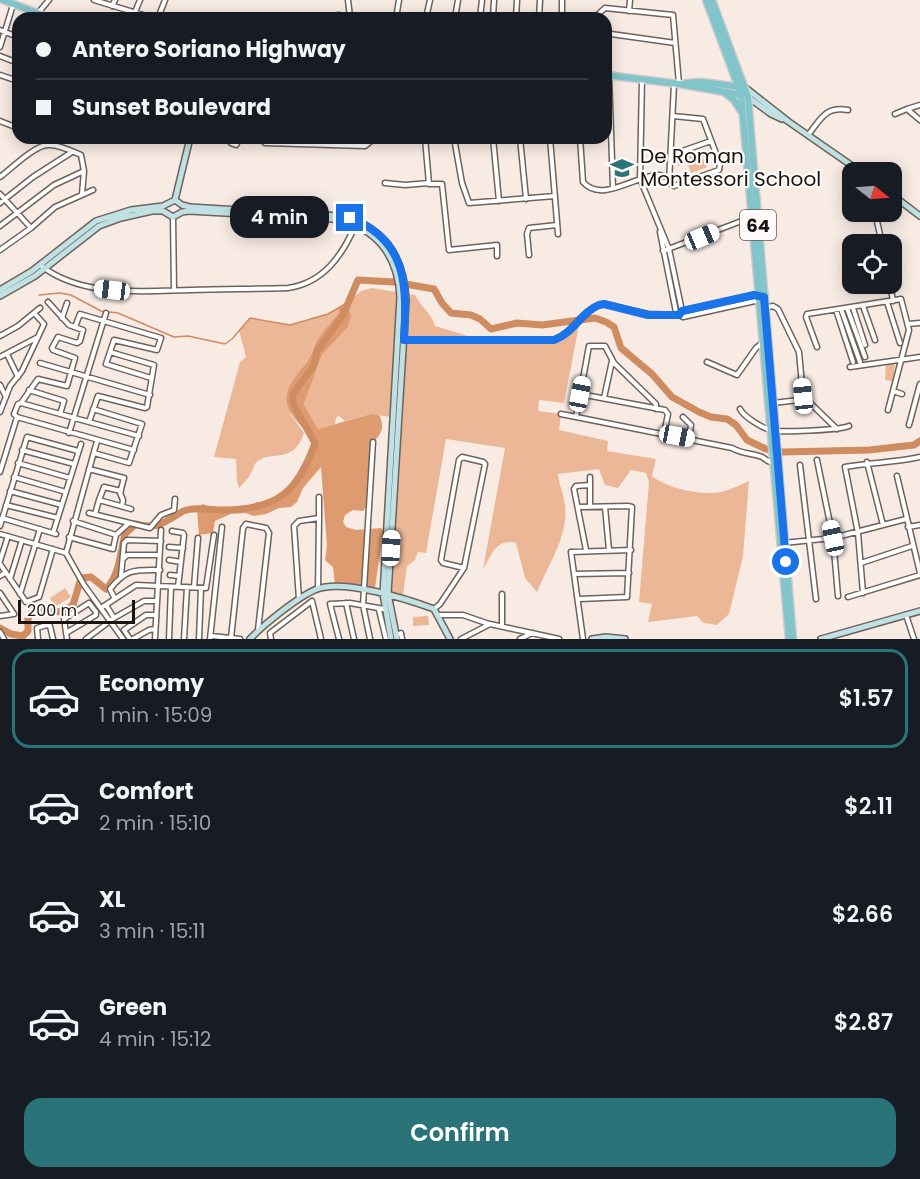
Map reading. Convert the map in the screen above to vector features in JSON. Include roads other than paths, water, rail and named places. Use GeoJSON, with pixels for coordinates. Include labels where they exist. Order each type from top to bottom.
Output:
{"type":"FeatureCollection","features":[{"type":"Feature","properties":{"kind":"main road"},"geometry":{"type":"LineString","coordinates":[[3,0],[32,12]]}},
{"type":"Feature","properties":{"kind":"main road"},"geometry":{"type":"LineString","coordinates":[[706,0],[743,90],[748,97],[771,114],[789,122]]}},
{"type":"Feature","properties":{"kind":"main road"},"geometry":{"type":"LineString","coordinates":[[712,0],[743,90]]}},
{"type":"Feature","properties":{"kind":"main road"},"geometry":{"type":"LineString","coordinates":[[719,87],[730,79],[731,65]]}},
{"type":"Feature","properties":{"kind":"main road"},"geometry":{"type":"LineString","coordinates":[[612,75],[743,90],[847,162]]}},
{"type":"Feature","properties":{"kind":"main road"},"geometry":{"type":"LineString","coordinates":[[719,87],[730,96],[742,114]]}},
{"type":"Feature","properties":{"kind":"main road","name":"64"},"geometry":{"type":"LineString","coordinates":[[743,90],[742,114],[755,216]]}},
{"type":"Feature","properties":{"kind":"main road","name":"64"},"geometry":{"type":"LineString","coordinates":[[748,97],[755,216],[791,639]]}},
{"type":"Feature","properties":{"kind":"main road"},"geometry":{"type":"LineString","coordinates":[[183,161],[184,144]]}},
{"type":"Feature","properties":{"kind":"main road"},"geometry":{"type":"LineString","coordinates":[[175,200],[188,144]]}},
{"type":"Feature","properties":{"kind":"main road"},"geometry":{"type":"LineString","coordinates":[[0,290],[42,267],[96,221],[119,213],[167,204],[175,200]]}},
{"type":"Feature","properties":{"kind":"main road"},"geometry":{"type":"LineString","coordinates":[[175,200],[182,205],[333,214],[356,223],[381,244],[401,278],[404,340],[382,609],[393,637]]}},
{"type":"Feature","properties":{"kind":"main road"},"geometry":{"type":"LineString","coordinates":[[902,202],[920,216]]}},
{"type":"Feature","properties":{"kind":"main road"},"geometry":{"type":"LineString","coordinates":[[167,204],[167,212]]}},
{"type":"Feature","properties":{"kind":"main road"},"geometry":{"type":"LineString","coordinates":[[182,205],[182,212]]}},
{"type":"Feature","properties":{"kind":"main road"},"geometry":{"type":"LineString","coordinates":[[0,296],[99,226],[144,212],[167,212],[173,217],[182,212],[332,219],[356,223]]}},
{"type":"Feature","properties":{"kind":"main road"},"geometry":{"type":"LineString","coordinates":[[393,637],[385,594],[402,291]]}},
{"type":"Feature","properties":{"kind":"main road"},"geometry":{"type":"LineString","coordinates":[[250,639],[258,630],[318,589],[350,587],[385,594],[436,612],[450,639]]}},
{"type":"Feature","properties":{"kind":"main road"},"geometry":{"type":"LineString","coordinates":[[821,639],[920,611]]}},
{"type":"Feature","properties":{"kind":"main road"},"geometry":{"type":"LineString","coordinates":[[592,639],[606,637],[625,639]]}},
{"type":"Feature","properties":{"kind":"street"},"geometry":{"type":"LineString","coordinates":[[40,12],[49,0]]}},
{"type":"Feature","properties":{"kind":"street"},"geometry":{"type":"LineString","coordinates":[[94,0],[135,12],[140,0]]}},
{"type":"Feature","properties":{"kind":"street"},"geometry":{"type":"LineString","coordinates":[[112,6],[115,0]]}},
{"type":"Feature","properties":{"kind":"street"},"geometry":{"type":"LineString","coordinates":[[629,11],[630,0]]}},
{"type":"Feature","properties":{"kind":"street"},"geometry":{"type":"LineString","coordinates":[[0,47],[13,5]]}},
{"type":"Feature","properties":{"kind":"street"},"geometry":{"type":"LineString","coordinates":[[601,12],[605,8],[672,15],[677,83],[673,116],[669,183],[674,186],[718,170],[720,164],[703,119],[673,116]]}},
{"type":"Feature","properties":{"kind":"street"},"geometry":{"type":"LineString","coordinates":[[0,30],[12,35]]}},
{"type":"Feature","properties":{"kind":"street"},"geometry":{"type":"LineString","coordinates":[[612,34],[675,43]]}},
{"type":"Feature","properties":{"kind":"street"},"geometry":{"type":"LineString","coordinates":[[642,79],[640,179],[669,249],[681,313]]}},
{"type":"Feature","properties":{"kind":"street"},"geometry":{"type":"LineString","coordinates":[[895,114],[920,105]]}},
{"type":"Feature","properties":{"kind":"street"},"geometry":{"type":"LineString","coordinates":[[808,135],[824,114],[836,108],[848,110]]}},
{"type":"Feature","properties":{"kind":"street"},"geometry":{"type":"LineString","coordinates":[[907,109],[919,119]]}},
{"type":"Feature","properties":{"kind":"street"},"geometry":{"type":"LineString","coordinates":[[671,155],[711,141]]}},
{"type":"Feature","properties":{"kind":"street"},"geometry":{"type":"LineString","coordinates":[[0,177],[33,152],[44,145],[51,144],[81,155],[83,158],[82,194]]}},
{"type":"Feature","properties":{"kind":"street"},"geometry":{"type":"LineString","coordinates":[[290,144],[365,146],[369,144]]}},
{"type":"Feature","properties":{"kind":"street"},"geometry":{"type":"LineString","coordinates":[[426,144],[429,183]]}},
{"type":"Feature","properties":{"kind":"street"},"geometry":{"type":"LineString","coordinates":[[455,144],[467,201],[473,204],[555,196]]}},
{"type":"Feature","properties":{"kind":"street"},"geometry":{"type":"LineString","coordinates":[[494,144],[499,201]]}},
{"type":"Feature","properties":{"kind":"street"},"geometry":{"type":"LineString","coordinates":[[521,144],[526,199]]}},
{"type":"Feature","properties":{"kind":"street"},"geometry":{"type":"LineString","coordinates":[[551,144],[558,234]]}},
{"type":"Feature","properties":{"kind":"street"},"geometry":{"type":"LineString","coordinates":[[580,144],[584,184],[604,190],[658,174],[670,178]]}},
{"type":"Feature","properties":{"kind":"street"},"geometry":{"type":"LineString","coordinates":[[611,144],[613,188]]}},
{"type":"Feature","properties":{"kind":"street"},"geometry":{"type":"LineString","coordinates":[[0,204],[41,171],[73,152]]}},
{"type":"Feature","properties":{"kind":"street"},"geometry":{"type":"LineString","coordinates":[[0,225],[18,214],[54,185],[84,171]]}},
{"type":"Feature","properties":{"kind":"street"},"geometry":{"type":"LineString","coordinates":[[385,183],[442,184],[449,250],[497,245],[497,256]]}},
{"type":"Feature","properties":{"kind":"street"},"geometry":{"type":"LineString","coordinates":[[0,249],[31,228],[55,207],[93,190]]}},
{"type":"Feature","properties":{"kind":"street"},"geometry":{"type":"LineString","coordinates":[[0,194],[31,228]]}},
{"type":"Feature","properties":{"kind":"street"},"geometry":{"type":"LineString","coordinates":[[663,251],[755,216]]}},
{"type":"Feature","properties":{"kind":"street"},"geometry":{"type":"LineString","coordinates":[[173,217],[174,290]]}},
{"type":"Feature","properties":{"kind":"street"},"geometry":{"type":"LineString","coordinates":[[659,222],[676,312],[681,313]]}},
{"type":"Feature","properties":{"kind":"street"},"geometry":{"type":"LineString","coordinates":[[42,267],[66,280],[99,288],[134,291],[288,288],[306,284],[320,276],[340,255],[356,223]]}},
{"type":"Feature","properties":{"kind":"street"},"geometry":{"type":"LineString","coordinates":[[528,255],[529,228],[557,225]]}},
{"type":"Feature","properties":{"kind":"street"},"geometry":{"type":"LineString","coordinates":[[892,294],[893,301]]}},
{"type":"Feature","properties":{"kind":"street"},"geometry":{"type":"LineString","coordinates":[[404,340],[554,340],[575,326],[594,307],[604,304],[648,315],[681,313],[754,295],[762,297]]}},
{"type":"Feature","properties":{"kind":"street"},"geometry":{"type":"LineString","coordinates":[[817,347],[806,315],[902,299],[909,330],[888,410]]}},
{"type":"Feature","properties":{"kind":"street"},"geometry":{"type":"LineString","coordinates":[[0,471],[17,417],[14,414],[28,390],[38,379],[67,386],[71,372],[74,357],[51,348],[58,337],[79,343],[82,330],[69,325],[48,302]]}},
{"type":"Feature","properties":{"kind":"street"},"geometry":{"type":"LineString","coordinates":[[887,302],[900,343]]}},
{"type":"Feature","properties":{"kind":"street"},"geometry":{"type":"LineString","coordinates":[[62,319],[67,303]]}},
{"type":"Feature","properties":{"kind":"street"},"geometry":{"type":"LineString","coordinates":[[763,308],[773,306],[778,309],[799,352],[803,396],[837,429]]}},
{"type":"Feature","properties":{"kind":"street"},"geometry":{"type":"LineString","coordinates":[[863,306],[875,340]]}},
{"type":"Feature","properties":{"kind":"street"},"geometry":{"type":"LineString","coordinates":[[0,336],[18,326],[40,308]]}},
{"type":"Feature","properties":{"kind":"street"},"geometry":{"type":"LineString","coordinates":[[850,308],[866,345]]}},
{"type":"Feature","properties":{"kind":"street"},"geometry":{"type":"LineString","coordinates":[[850,308],[865,357]]}},
{"type":"Feature","properties":{"kind":"street"},"geometry":{"type":"LineString","coordinates":[[838,310],[854,362]]}},
{"type":"Feature","properties":{"kind":"street"},"geometry":{"type":"LineString","coordinates":[[838,310],[860,362]]}},
{"type":"Feature","properties":{"kind":"street"},"geometry":{"type":"LineString","coordinates":[[0,412],[10,386],[22,371],[44,324],[34,313]]}},
{"type":"Feature","properties":{"kind":"street"},"geometry":{"type":"LineString","coordinates":[[69,433],[106,313]]}},
{"type":"Feature","properties":{"kind":"street"},"geometry":{"type":"LineString","coordinates":[[75,327],[80,314],[161,339],[157,350],[115,339],[110,352],[107,366],[151,378]]}},
{"type":"Feature","properties":{"kind":"street"},"geometry":{"type":"LineString","coordinates":[[908,324],[920,323]]}},
{"type":"Feature","properties":{"kind":"street"},"geometry":{"type":"LineString","coordinates":[[0,357],[39,336]]}},
{"type":"Feature","properties":{"kind":"street"},"geometry":{"type":"LineString","coordinates":[[706,362],[737,375],[756,348],[765,342]]}},
{"type":"Feature","properties":{"kind":"street"},"geometry":{"type":"LineString","coordinates":[[576,417],[589,346],[605,346],[612,361],[656,404],[656,409]]}},
{"type":"Feature","properties":{"kind":"street"},"geometry":{"type":"LineString","coordinates":[[89,423],[98,396],[146,408],[150,395],[153,364],[110,352]]}},
{"type":"Feature","properties":{"kind":"street"},"geometry":{"type":"LineString","coordinates":[[7,354],[18,376]]}},
{"type":"Feature","properties":{"kind":"street"},"geometry":{"type":"LineString","coordinates":[[850,368],[920,358]]}},
{"type":"Feature","properties":{"kind":"street"},"geometry":{"type":"LineString","coordinates":[[604,399],[612,361]]}},
{"type":"Feature","properties":{"kind":"street"},"geometry":{"type":"LineString","coordinates":[[40,363],[150,395]]}},
{"type":"Feature","properties":{"kind":"street"},"geometry":{"type":"LineString","coordinates":[[909,425],[920,384]]}},
{"type":"Feature","properties":{"kind":"street"},"geometry":{"type":"LineString","coordinates":[[0,385],[6,397]]}},
{"type":"Feature","properties":{"kind":"street"},"geometry":{"type":"LineString","coordinates":[[28,390],[64,401],[60,414]]}},
{"type":"Feature","properties":{"kind":"street"},"geometry":{"type":"LineString","coordinates":[[893,391],[902,394]]}},
{"type":"Feature","properties":{"kind":"street"},"geometry":{"type":"LineString","coordinates":[[580,394],[668,412],[664,434]]}},
{"type":"Feature","properties":{"kind":"street"},"geometry":{"type":"LineString","coordinates":[[770,403],[800,400],[803,396]]}},
{"type":"Feature","properties":{"kind":"street"},"geometry":{"type":"LineString","coordinates":[[21,403],[139,436]]}},
{"type":"Feature","properties":{"kind":"street"},"geometry":{"type":"LineString","coordinates":[[93,409],[142,423],[129,463],[94,453]]}},
{"type":"Feature","properties":{"kind":"street"},"geometry":{"type":"LineString","coordinates":[[740,409],[746,416],[773,430],[837,429],[849,426]]}},
{"type":"Feature","properties":{"kind":"street"},"geometry":{"type":"LineString","coordinates":[[561,414],[732,448],[741,453],[775,460]]}},
{"type":"Feature","properties":{"kind":"street"},"geometry":{"type":"LineString","coordinates":[[17,417],[134,450]]}},
{"type":"Feature","properties":{"kind":"street"},"geometry":{"type":"LineString","coordinates":[[683,417],[691,425],[689,439]]}},
{"type":"Feature","properties":{"kind":"street"},"geometry":{"type":"LineString","coordinates":[[0,526],[28,436],[78,451]]}},
{"type":"Feature","properties":{"kind":"street"},"geometry":{"type":"LineString","coordinates":[[97,441],[66,553],[84,585],[112,620]]}},
{"type":"Feature","properties":{"kind":"street"},"geometry":{"type":"LineString","coordinates":[[370,639],[363,605],[373,442]]}},
{"type":"Feature","properties":{"kind":"street"},"geometry":{"type":"LineString","coordinates":[[2,518],[55,533],[81,444]]}},
{"type":"Feature","properties":{"kind":"street"},"geometry":{"type":"LineString","coordinates":[[22,450],[74,464]]}},
{"type":"Feature","properties":{"kind":"street"},"geometry":{"type":"LineString","coordinates":[[465,568],[443,563],[441,560],[459,460],[462,457],[485,464],[465,568],[436,612],[463,615],[490,624],[559,639]]}},
{"type":"Feature","properties":{"kind":"street"},"geometry":{"type":"LineString","coordinates":[[863,593],[858,533],[845,467],[867,462],[910,460],[920,457]]}},
{"type":"Feature","properties":{"kind":"street"},"geometry":{"type":"LineString","coordinates":[[817,460],[833,538],[838,596]]}},
{"type":"Feature","properties":{"kind":"street"},"geometry":{"type":"LineString","coordinates":[[867,462],[883,525]]}},
{"type":"Feature","properties":{"kind":"street"},"geometry":{"type":"LineString","coordinates":[[18,463],[70,478]]}},
{"type":"Feature","properties":{"kind":"street"},"geometry":{"type":"LineString","coordinates":[[800,465],[816,599]]}},
{"type":"Feature","properties":{"kind":"street"},"geometry":{"type":"LineString","coordinates":[[89,469],[124,478],[121,491],[122,507]]}},
{"type":"Feature","properties":{"kind":"street"},"geometry":{"type":"LineString","coordinates":[[848,597],[920,574],[897,476]]}},
{"type":"Feature","properties":{"kind":"street"},"geometry":{"type":"LineString","coordinates":[[14,477],[66,492]]}},
{"type":"Feature","properties":{"kind":"street"},"geometry":{"type":"LineString","coordinates":[[590,477],[590,506]]}},
{"type":"Feature","properties":{"kind":"street"},"geometry":{"type":"LineString","coordinates":[[586,550],[574,487],[590,485]]}},
{"type":"Feature","properties":{"kind":"street"},"geometry":{"type":"LineString","coordinates":[[95,514],[104,487],[121,491]]}},
{"type":"Feature","properties":{"kind":"street"},"geometry":{"type":"LineString","coordinates":[[10,491],[62,505]]}},
{"type":"Feature","properties":{"kind":"street"},"geometry":{"type":"LineString","coordinates":[[318,589],[319,497]]}},
{"type":"Feature","properties":{"kind":"street"},"geometry":{"type":"LineString","coordinates":[[89,513],[129,524],[151,527],[161,515],[174,510],[175,499]]}},
{"type":"Feature","properties":{"kind":"street"},"geometry":{"type":"LineString","coordinates":[[99,500],[131,509]]}},
{"type":"Feature","properties":{"kind":"street"},"geometry":{"type":"LineString","coordinates":[[6,505],[58,518]]}},
{"type":"Feature","properties":{"kind":"street"},"geometry":{"type":"LineString","coordinates":[[578,507],[632,507],[627,597],[579,599]]}},
{"type":"Feature","properties":{"kind":"street"},"geometry":{"type":"LineString","coordinates":[[605,507],[609,550]]}},
{"type":"Feature","properties":{"kind":"street"},"geometry":{"type":"LineString","coordinates":[[299,600],[294,526],[299,520],[319,518]]}},
{"type":"Feature","properties":{"kind":"street"},"geometry":{"type":"LineString","coordinates":[[782,543],[833,538],[906,519]]}},
{"type":"Feature","properties":{"kind":"street"},"geometry":{"type":"LineString","coordinates":[[73,521],[117,535]]}},
{"type":"Feature","properties":{"kind":"street"},"geometry":{"type":"LineString","coordinates":[[69,537],[112,549],[117,535],[129,524]]}},
{"type":"Feature","properties":{"kind":"street"},"geometry":{"type":"LineString","coordinates":[[231,638],[243,528],[246,524],[266,528],[269,533],[258,630]]}},
{"type":"Feature","properties":{"kind":"street"},"geometry":{"type":"LineString","coordinates":[[908,527],[920,525]]}},
{"type":"Feature","properties":{"kind":"street"},"geometry":{"type":"LineString","coordinates":[[222,527],[210,638],[240,639]]}},
{"type":"Feature","properties":{"kind":"street"},"geometry":{"type":"LineString","coordinates":[[20,594],[40,529]]}},
{"type":"Feature","properties":{"kind":"street"},"geometry":{"type":"LineString","coordinates":[[155,639],[161,530]]}},
{"type":"Feature","properties":{"kind":"street"},"geometry":{"type":"LineString","coordinates":[[172,531],[184,533],[178,587]]}},
{"type":"Feature","properties":{"kind":"street"},"geometry":{"type":"LineString","coordinates":[[0,534],[66,553]]}},
{"type":"Feature","properties":{"kind":"street"},"geometry":{"type":"LineString","coordinates":[[101,608],[136,585],[208,587],[214,534]]}},
{"type":"Feature","properties":{"kind":"street"},"geometry":{"type":"LineString","coordinates":[[8,536],[0,562],[26,602],[39,597],[53,549]]}},
{"type":"Feature","properties":{"kind":"street"},"geometry":{"type":"LineString","coordinates":[[194,587],[198,538]]}},
{"type":"Feature","properties":{"kind":"street"},"geometry":{"type":"LineString","coordinates":[[10,579],[22,540]]}},
{"type":"Feature","properties":{"kind":"street"},"geometry":{"type":"LineString","coordinates":[[121,576],[124,543],[127,540],[161,541]]}},
{"type":"Feature","properties":{"kind":"street"},"geometry":{"type":"LineString","coordinates":[[861,563],[912,546]]}},
{"type":"Feature","properties":{"kind":"street"},"geometry":{"type":"LineString","coordinates":[[170,547],[183,548]]}},
{"type":"Feature","properties":{"kind":"street"},"geometry":{"type":"LineString","coordinates":[[583,639],[571,552],[631,550]]}},
{"type":"Feature","properties":{"kind":"street"},"geometry":{"type":"LineString","coordinates":[[123,558],[127,555],[159,555]]}},
{"type":"Feature","properties":{"kind":"street"},"geometry":{"type":"LineString","coordinates":[[169,560],[181,562]]}},
{"type":"Feature","properties":{"kind":"street"},"geometry":{"type":"LineString","coordinates":[[115,599],[110,589],[121,576],[131,570],[160,570]]}},
{"type":"Feature","properties":{"kind":"street"},"geometry":{"type":"LineString","coordinates":[[0,576],[6,573]]}},
{"type":"Feature","properties":{"kind":"street"},"geometry":{"type":"LineString","coordinates":[[574,574],[629,573]]}},
{"type":"Feature","properties":{"kind":"street"},"geometry":{"type":"LineString","coordinates":[[170,575],[180,576]]}},
{"type":"Feature","properties":{"kind":"street"},"geometry":{"type":"LineString","coordinates":[[168,639],[171,587]]}},
{"type":"Feature","properties":{"kind":"street"},"geometry":{"type":"LineString","coordinates":[[184,639],[186,587]]}},
{"type":"Feature","properties":{"kind":"street"},"geometry":{"type":"LineString","coordinates":[[199,639],[201,588]]}},
{"type":"Feature","properties":{"kind":"street"},"geometry":{"type":"LineString","coordinates":[[0,593],[14,614],[0,616]]}},
{"type":"Feature","properties":{"kind":"street"},"geometry":{"type":"LineString","coordinates":[[502,594],[502,626]]}},
{"type":"Feature","properties":{"kind":"street"},"geometry":{"type":"LineString","coordinates":[[86,639],[144,601],[157,601]]}},
{"type":"Feature","properties":{"kind":"street"},"geometry":{"type":"LineString","coordinates":[[271,639],[270,633],[312,601],[321,639]]}},
{"type":"Feature","properties":{"kind":"street"},"geometry":{"type":"LineString","coordinates":[[201,602],[209,603]]}},
{"type":"Feature","properties":{"kind":"street"},"geometry":{"type":"LineString","coordinates":[[66,633],[96,615],[90,604],[88,603],[64,620],[66,633],[67,639]]}},
{"type":"Feature","properties":{"kind":"street"},"geometry":{"type":"LineString","coordinates":[[346,603],[354,639]]}},
{"type":"Feature","properties":{"kind":"street"},"geometry":{"type":"LineString","coordinates":[[339,639],[330,604],[346,603],[382,609]]}},
{"type":"Feature","properties":{"kind":"street"},"geometry":{"type":"LineString","coordinates":[[106,605],[123,639]]}},
{"type":"Feature","properties":{"kind":"street"},"geometry":{"type":"LineString","coordinates":[[118,632],[146,615],[156,615]]}},
{"type":"Feature","properties":{"kind":"street"},"geometry":{"type":"LineString","coordinates":[[906,615],[914,639]]}},
{"type":"Feature","properties":{"kind":"street"},"geometry":{"type":"LineString","coordinates":[[200,617],[208,617]]}},
{"type":"Feature","properties":{"kind":"street"},"geometry":{"type":"LineString","coordinates":[[461,639],[490,624]]}},
{"type":"Feature","properties":{"kind":"street"},"geometry":{"type":"LineString","coordinates":[[38,639],[36,628],[47,625],[50,626],[53,639]]}},
{"type":"Feature","properties":{"kind":"street"},"geometry":{"type":"LineString","coordinates":[[124,630],[132,639],[155,629]]}},
{"type":"Feature","properties":{"kind":"street"},"geometry":{"type":"LineString","coordinates":[[199,631],[206,632]]}},
{"type":"Feature","properties":{"kind":"street"},"geometry":{"type":"LineString","coordinates":[[0,633],[4,639]]}},
{"type":"Feature","properties":{"kind":"street"},"geometry":{"type":"LineString","coordinates":[[520,639],[532,633]]}},
{"type":"Feature","properties":{"kind":"street"},"geometry":{"type":"LineString","coordinates":[[393,637],[402,639]]}},
{"type":"Feature","properties":{"kind":"waterway"},"geometry":{"type":"LineString","coordinates":[[0,628],[11,634],[23,636],[28,631],[28,619],[34,609],[62,612],[73,605],[81,578],[91,577],[106,589],[117,570],[125,534],[136,524],[157,525],[191,509],[224,510],[258,506],[272,502],[293,486],[315,443],[293,404],[293,394],[314,365],[317,351],[343,315],[358,280],[394,282],[434,289],[451,313],[471,315],[480,319],[491,329],[517,323],[542,325],[595,318],[606,322],[614,327],[621,348],[652,374],[672,397],[711,417],[727,419],[736,425],[747,440],[766,449],[783,452],[869,450],[914,445],[920,441]]}},
{"type":"Feature","properties":{"kind":"waterway"},"geometry":{"type":"LineString","coordinates":[[39,295],[60,293],[71,295],[101,311],[118,313],[174,337],[188,336],[225,344],[250,318],[290,325],[328,314],[347,303]]}},
{"type":"Feature","properties":{"kind":"place","name":"De Roman Montessori School"},"geometry":{"type":"Point","coordinates":[622,168]}}]}
